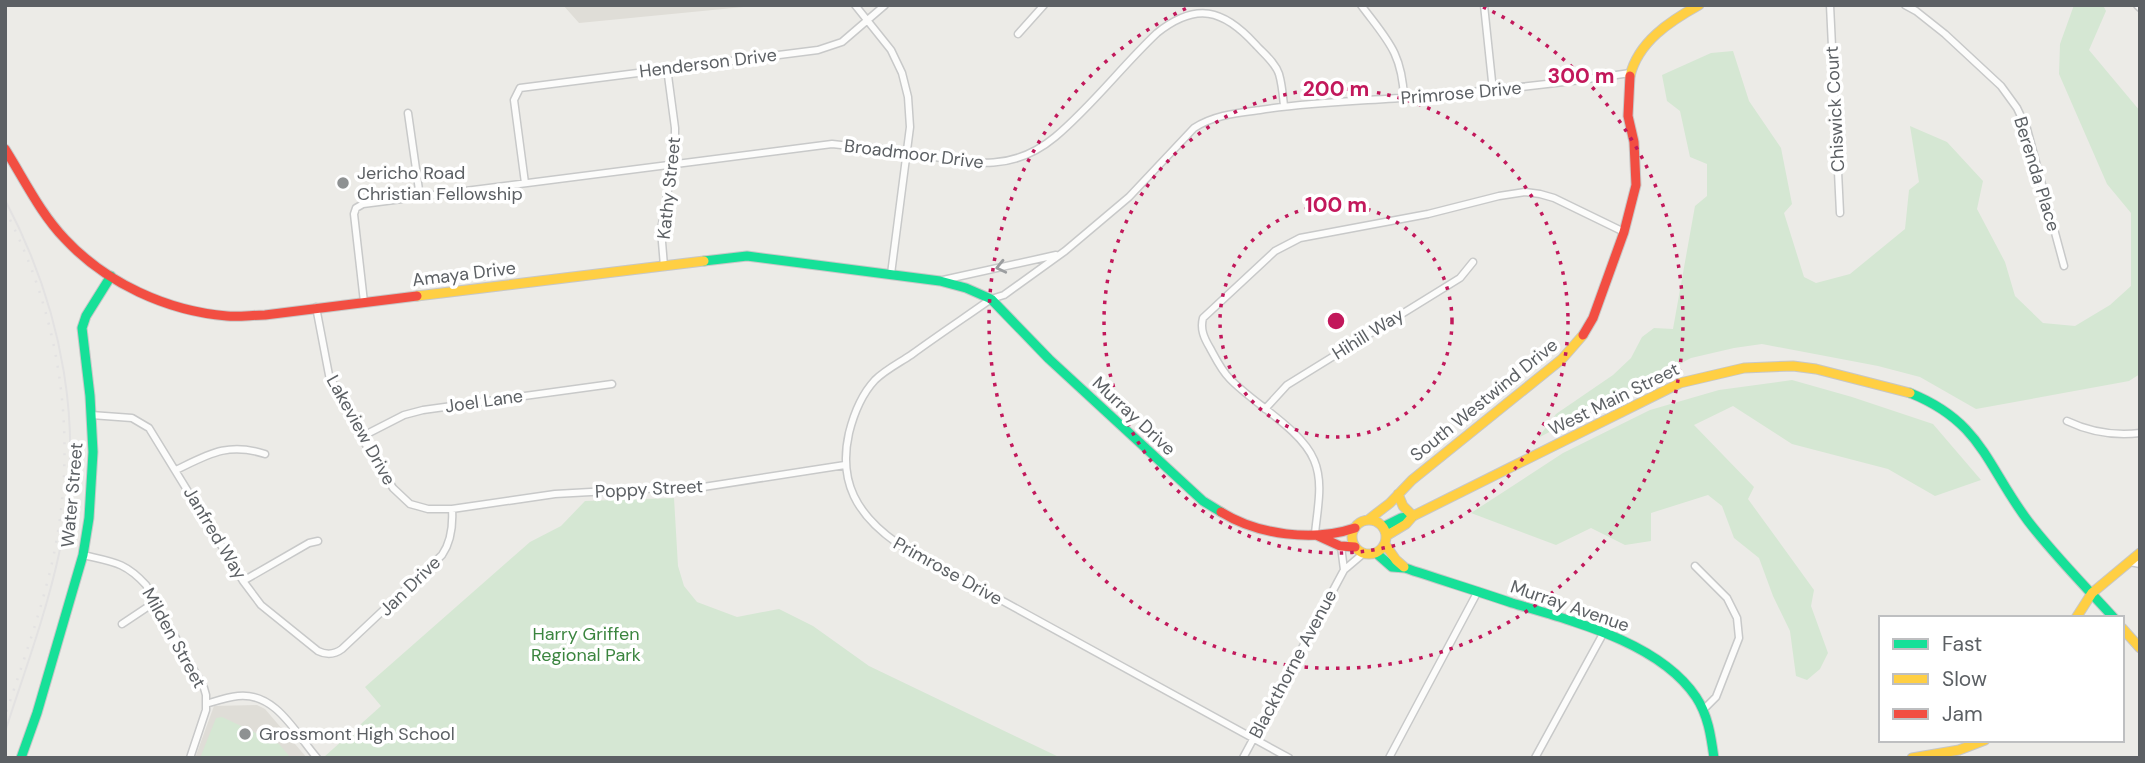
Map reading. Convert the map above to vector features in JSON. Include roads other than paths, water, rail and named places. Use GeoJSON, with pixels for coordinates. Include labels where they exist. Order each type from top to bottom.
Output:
{"type":"FeatureCollection","features":[{"type":"Feature","properties":{"kind":"main road"},"geometry":{"type":"LineString","coordinates":[[1630,73],[1639,55],[1657,32],[1699,5]]}},
{"type":"Feature","properties":{"kind":"main road","name":"South Westwind Drive"},"geometry":{"type":"LineString","coordinates":[[1368,520],[1390,503],[1412,480],[1562,359],[1574,347],[1593,318],[1624,232],[1636,185],[1634,142],[1628,116],[1630,73]]}},
{"type":"Feature","properties":{"kind":"main road","name":"Amaya Drive"},"geometry":{"type":"LineString","coordinates":[[5,149],[48,219],[77,250],[111,276],[157,299],[225,316],[265,315],[747,256],[940,281],[967,288],[991,299]]}},
{"type":"Feature","properties":{"kind":"main road","name":"Water Street"},"geometry":{"type":"LineString","coordinates":[[21,758],[37,713],[83,555],[93,465],[82,328],[86,316],[111,276]]}},
{"type":"Feature","properties":{"kind":"main road","name":"Murray Drive"},"geometry":{"type":"LineString","coordinates":[[991,299],[1049,359],[1203,501],[1237,522],[1272,532],[1315,534]]}},
{"type":"Feature","properties":{"kind":"main road","name":"West Main Street"},"geometry":{"type":"LineString","coordinates":[[1384,533],[1680,383],[1734,368],[1782,366],[1812,369],[1905,390],[1950,414],[1978,441],[2027,521],[2112,616]]}},
{"type":"Feature","properties":{"kind":"main road"},"geometry":{"type":"LineString","coordinates":[[1398,494],[1403,506],[1413,516]]}},
{"type":"Feature","properties":{"kind":"main road","name":"South Westwind Drive"},"geometry":{"type":"LineString","coordinates":[[1384,533],[1390,503]]}},
{"type":"Feature","properties":{"kind":"main road"},"geometry":{"type":"LineString","coordinates":[[1315,534],[1340,533],[1368,520],[1376,522],[1396,560],[1405,568]]}},
{"type":"Feature","properties":{"kind":"main road"},"geometry":{"type":"LineString","coordinates":[[1355,528],[1353,541],[1364,554],[1376,553],[1384,533]]}},
{"type":"Feature","properties":{"kind":"main road"},"geometry":{"type":"LineString","coordinates":[[1315,534],[1341,546],[1356,547]]}},
{"type":"Feature","properties":{"kind":"main road","name":"Murray Avenue"},"geometry":{"type":"LineString","coordinates":[[1376,553],[1392,567],[1405,568],[1604,632],[1637,647],[1667,667],[1704,709]]}},
{"type":"Feature","properties":{"kind":"main road"},"geometry":{"type":"LineString","coordinates":[[2077,616],[2092,593],[2135,563],[2140,553]]}},
{"type":"Feature","properties":{"kind":"main road"},"geometry":{"type":"LineString","coordinates":[[2124,630],[2140,648]]}},
{"type":"Feature","properties":{"kind":"main road"},"geometry":{"type":"LineString","coordinates":[[1704,709],[1711,729],[1714,758]]}},
{"type":"Feature","properties":{"kind":"main road"},"geometry":{"type":"LineString","coordinates":[[1912,758],[1958,750],[1980,742]]}},
{"type":"Feature","properties":{"kind":"street"},"geometry":{"type":"LineString","coordinates":[[855,5],[891,50],[906,85],[910,119],[891,274]]}},
{"type":"Feature","properties":{"kind":"street","name":"Henderson Drive"},"geometry":{"type":"LineString","coordinates":[[525,183],[514,100],[520,88],[818,50],[842,42],[885,5]]}},
{"type":"Feature","properties":{"kind":"street"},"geometry":{"type":"LineString","coordinates":[[1018,34],[1044,5]]}},
{"type":"Feature","properties":{"kind":"street"},"geometry":{"type":"LineString","coordinates":[[1361,5],[1398,58],[1404,98]]}},
{"type":"Feature","properties":{"kind":"street"},"geometry":{"type":"LineString","coordinates":[[1484,5],[1493,91]]}},
{"type":"Feature","properties":{"kind":"street","name":"Chiswick Court"},"geometry":{"type":"LineString","coordinates":[[1830,5],[1840,213]]}},
{"type":"Feature","properties":{"kind":"street","name":"Berenda Place"},"geometry":{"type":"LineString","coordinates":[[1905,5],[1945,34],[2001,86],[2017,108],[2027,130],[2064,266]]}},
{"type":"Feature","properties":{"kind":"street","name":"Broadmoor Drive"},"geometry":{"type":"LineString","coordinates":[[363,302],[354,215],[356,208],[363,204],[832,144],[906,152],[974,164],[1008,162],[1031,153],[1056,136],[1157,33],[1173,21],[1195,14],[1219,16],[1240,28],[1279,74],[1284,106]]}},
{"type":"Feature","properties":{"kind":"street","name":"Kathy Street"},"geometry":{"type":"LineString","coordinates":[[664,266],[661,230],[673,165],[675,128],[667,68]]}},
{"type":"Feature","properties":{"kind":"street","name":"Primrose Drive"},"geometry":{"type":"LineString","coordinates":[[1289,758],[897,543],[874,525],[860,507],[850,487],[845,465],[846,447],[854,416],[864,394],[881,374],[991,299],[1004,295],[1061,254],[1129,197],[1194,128],[1228,114],[1284,106],[1493,91],[1630,73]]}},
{"type":"Feature","properties":{"kind":"street"},"geometry":{"type":"LineString","coordinates":[[408,113],[420,197]]}},
{"type":"Feature","properties":{"kind":"street"},"geometry":{"type":"LineString","coordinates":[[1315,534],[1320,482],[1314,458],[1300,440],[1229,379],[1203,336],[1203,318],[1275,251],[1300,238],[1428,214],[1499,196],[1525,192],[1554,198],[1624,232]]}},
{"type":"Feature","properties":{"kind":"street","name":"Primrose Drive"},"geometry":{"type":"LineString","coordinates":[[940,281],[1061,254]]}},
{"type":"Feature","properties":{"kind":"street","name":"Hihill Way"},"geometry":{"type":"LineString","coordinates":[[1265,409],[1287,385],[1460,278],[1473,262]]}},
{"type":"Feature","properties":{"kind":"street","name":"Lakeview Drive"},"geometry":{"type":"LineString","coordinates":[[316,307],[328,375],[361,437],[393,488],[405,500],[421,508],[452,509]]}},
{"type":"Feature","properties":{"kind":"street","name":"Joel Lane"},"geometry":{"type":"LineString","coordinates":[[361,437],[404,415],[423,410],[612,384]]}},
{"type":"Feature","properties":{"kind":"street","name":"Janfred Way"},"geometry":{"type":"LineString","coordinates":[[91,415],[132,418],[149,428],[243,582],[261,605],[318,651],[324,654],[337,653],[342,649]]}},
{"type":"Feature","properties":{"kind":"street"},"geometry":{"type":"LineString","coordinates":[[2067,421],[2099,432],[2140,433]]}},
{"type":"Feature","properties":{"kind":"street"},"geometry":{"type":"LineString","coordinates":[[176,470],[213,452],[248,448],[265,454]]}},
{"type":"Feature","properties":{"kind":"street","name":"Poppy Street"},"geometry":{"type":"LineString","coordinates":[[452,509],[555,494],[698,488],[845,465]]}},
{"type":"Feature","properties":{"kind":"street","name":"Jan Drive"},"geometry":{"type":"LineString","coordinates":[[342,649],[442,555],[447,548],[453,522],[452,509]]}},
{"type":"Feature","properties":{"kind":"street"},"geometry":{"type":"LineString","coordinates":[[243,582],[309,543],[318,541]]}},
{"type":"Feature","properties":{"kind":"street","name":"Blackthorne Avenue"},"geometry":{"type":"LineString","coordinates":[[1341,546],[1344,570]]}},
{"type":"Feature","properties":{"kind":"street","name":"Blackthorne Avenue"},"geometry":{"type":"LineString","coordinates":[[1242,758],[1344,570],[1364,554]]}},
{"type":"Feature","properties":{"kind":"street","name":"Milden Street"},"geometry":{"type":"LineString","coordinates":[[83,555],[124,566],[146,585],[204,688],[204,719],[190,758]]}},
{"type":"Feature","properties":{"kind":"street"},"geometry":{"type":"LineString","coordinates":[[1695,566],[1727,598],[1737,618],[1739,637],[1716,697],[1704,709]]}},
{"type":"Feature","properties":{"kind":"street"},"geometry":{"type":"LineString","coordinates":[[1389,758],[1478,591]]}},
{"type":"Feature","properties":{"kind":"street"},"geometry":{"type":"LineString","coordinates":[[122,624],[155,602]]}},
{"type":"Feature","properties":{"kind":"street"},"geometry":{"type":"LineString","coordinates":[[1535,758],[1604,632]]}},
{"type":"Feature","properties":{"kind":"street"},"geometry":{"type":"LineString","coordinates":[[206,704],[239,696],[268,703],[283,716],[317,758]]}},
{"type":"Feature","properties":{"kind":"tram line"},"geometry":{"type":"LineString","coordinates":[[5,200],[42,284],[55,328],[64,372],[70,463],[67,508],[54,576],[5,732]]}},
{"type":"Feature","properties":{"kind":"railway"},"geometry":{"type":"LineString","coordinates":[[5,210],[40,294],[52,338],[64,427],[60,518],[52,563],[5,716]]}},
{"type":"Feature","properties":{"kind":"place","name":"Jericho Road Christian Fellowship"},"geometry":{"type":"Point","coordinates":[343,183]}},
{"type":"Feature","properties":{"kind":"place","name":"Grossmont High School"},"geometry":{"type":"Point","coordinates":[245,734]}},
{"type":"Feature","properties":{"kind":"park label","name":"Harry Griffen Regional Park"},"geometry":{"type":"Point","coordinates":[586,644]}}]}
